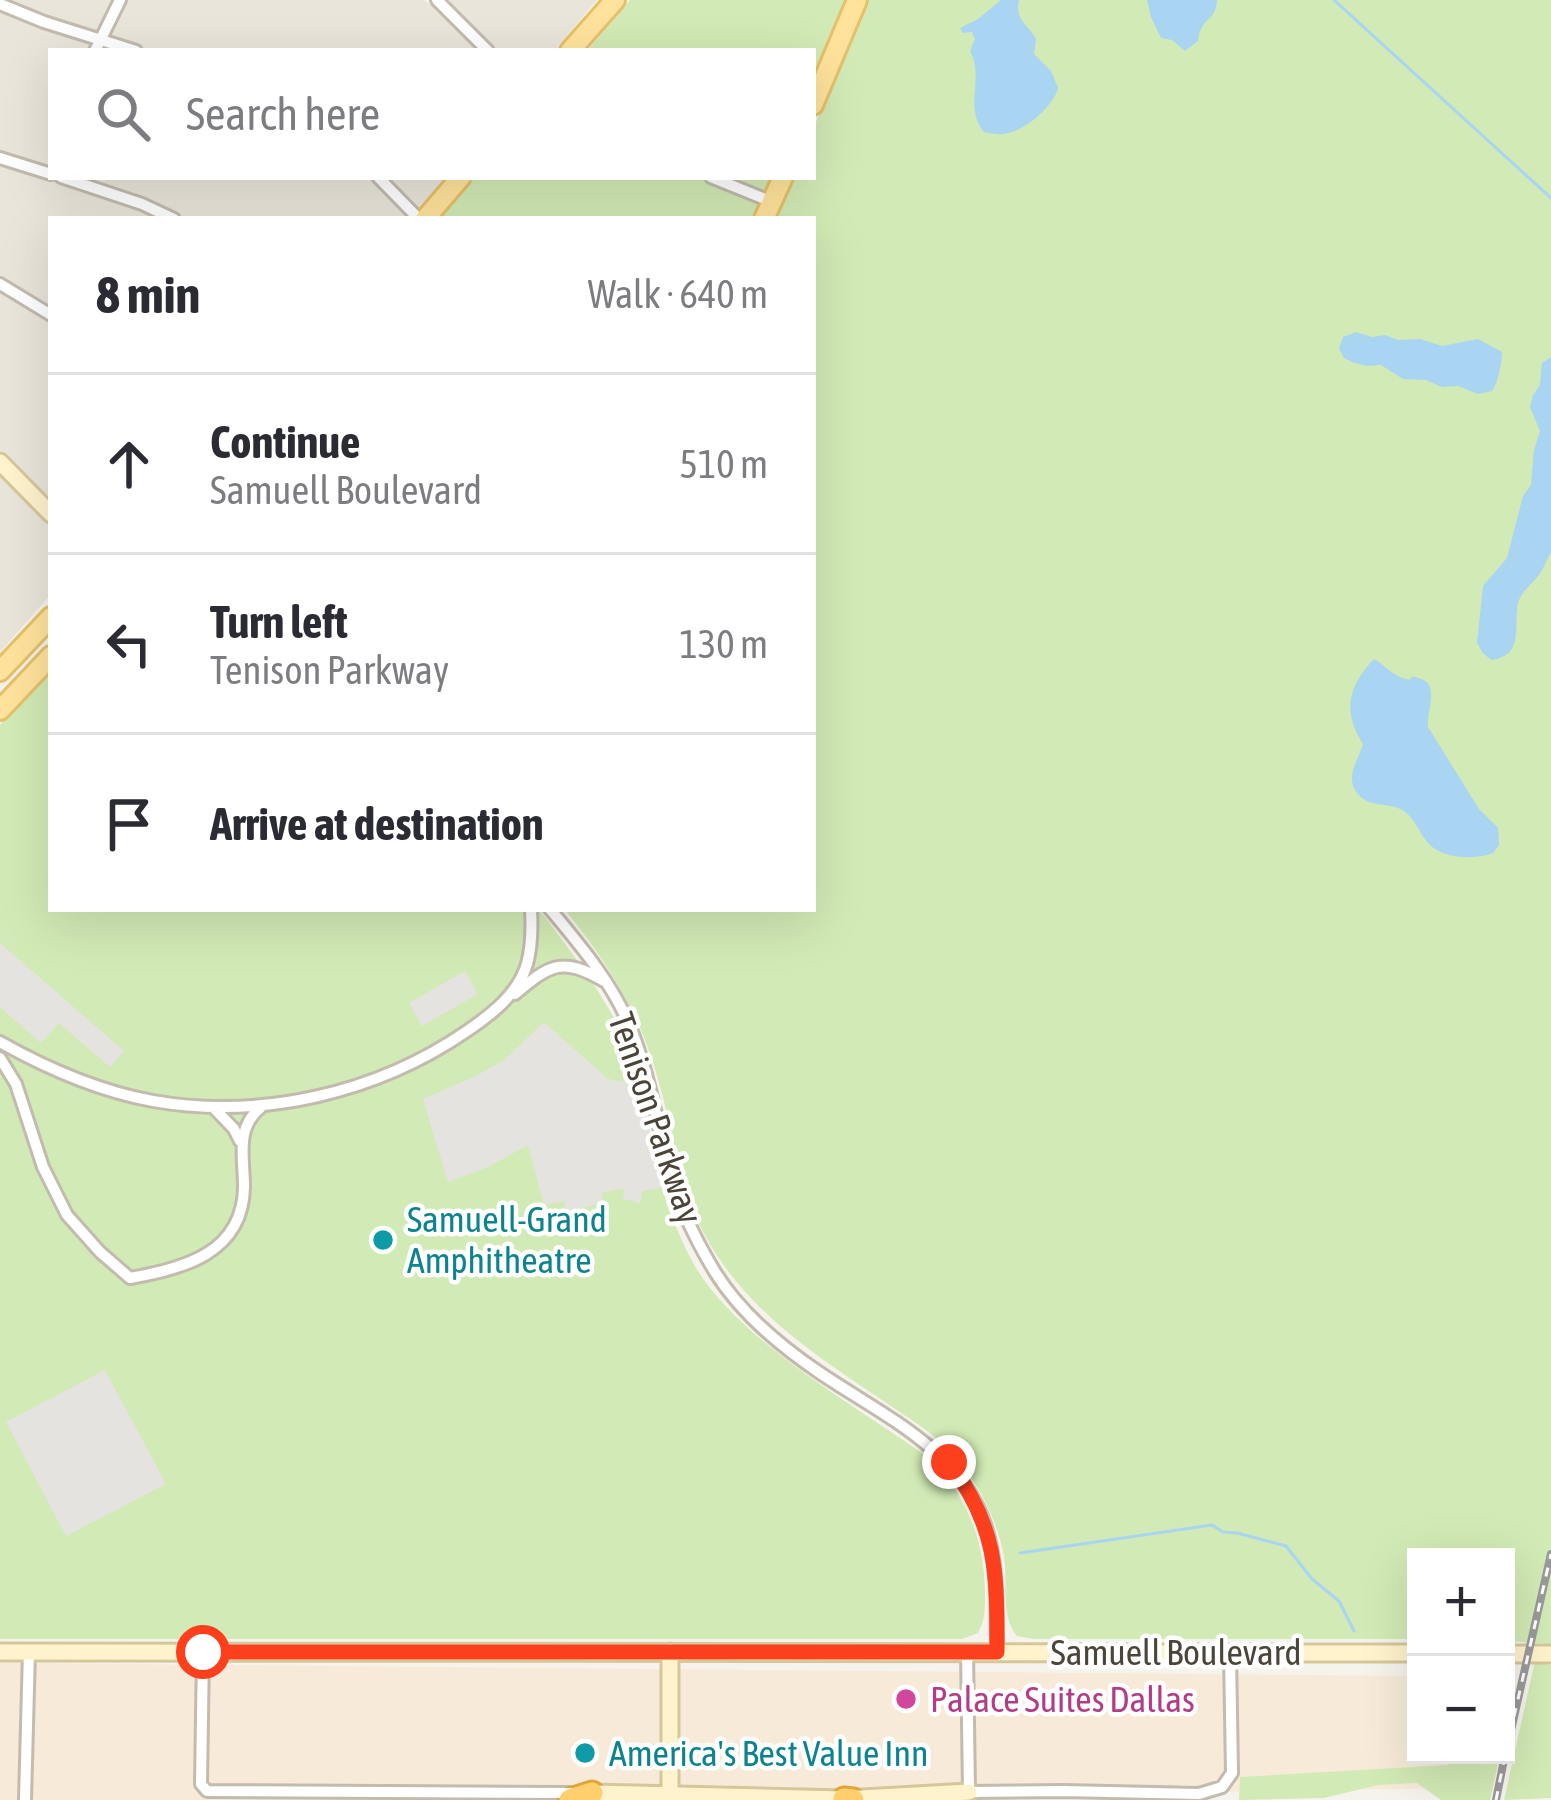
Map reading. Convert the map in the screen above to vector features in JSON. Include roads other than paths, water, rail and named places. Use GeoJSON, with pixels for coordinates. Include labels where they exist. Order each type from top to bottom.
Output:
{"type":"FeatureCollection","features":[{"type":"Feature","properties":{"kind":"main road"},"geometry":{"type":"LineString","coordinates":[[574,48],[615,0]]}},
{"type":"Feature","properties":{"kind":"main road"},"geometry":{"type":"LineString","coordinates":[[816,98],[857,0]]}},
{"type":"Feature","properties":{"kind":"main road"},"geometry":{"type":"LineString","coordinates":[[425,216],[458,180]]}},
{"type":"Feature","properties":{"kind":"main road"},"geometry":{"type":"LineString","coordinates":[[768,211],[782,180]]}},
{"type":"Feature","properties":{"kind":"main road"},"geometry":{"type":"LineString","coordinates":[[0,462],[48,511]]}},
{"type":"Feature","properties":{"kind":"main road"},"geometry":{"type":"LineString","coordinates":[[0,675],[48,619]]}},
{"type":"Feature","properties":{"kind":"main road"},"geometry":{"type":"LineString","coordinates":[[0,710],[48,659]]}},
{"type":"Feature","properties":{"kind":"main road","name":"Samuell Boulevard"},"geometry":{"type":"LineString","coordinates":[[0,1652],[1407,1653]]}},
{"type":"Feature","properties":{"kind":"main road"},"geometry":{"type":"LineString","coordinates":[[670,1652],[670,1797]]}},
{"type":"Feature","properties":{"kind":"main road"},"geometry":{"type":"LineString","coordinates":[[1515,1654],[1551,1654]]}},
{"type":"Feature","properties":{"kind":"main road"},"geometry":{"type":"LineString","coordinates":[[581,1797],[849,1799],[969,1792]]}},
{"type":"Feature","properties":{"kind":"street"},"geometry":{"type":"LineString","coordinates":[[0,4],[98,46],[120,0]]}},
{"type":"Feature","properties":{"kind":"street"},"geometry":{"type":"LineString","coordinates":[[437,0],[485,48]]}},
{"type":"Feature","properties":{"kind":"street"},"geometry":{"type":"LineString","coordinates":[[0,158],[48,172]]}},
{"type":"Feature","properties":{"kind":"street"},"geometry":{"type":"LineString","coordinates":[[73,180],[168,216]]}},
{"type":"Feature","properties":{"kind":"street"},"geometry":{"type":"LineString","coordinates":[[381,180],[419,216]]}},
{"type":"Feature","properties":{"kind":"street"},"geometry":{"type":"LineString","coordinates":[[716,180],[768,211]]}},
{"type":"Feature","properties":{"kind":"street"},"geometry":{"type":"LineString","coordinates":[[0,284],[48,313]]}},
{"type":"Feature","properties":{"kind":"street"},"geometry":{"type":"LineString","coordinates":[[0,675],[16,693]]}},
{"type":"Feature","properties":{"kind":"street"},"geometry":{"type":"LineString","coordinates":[[500,1006],[527,964],[531,912]]}},
{"type":"Feature","properties":{"kind":"street","name":"Tenison Parkway"},"geometry":{"type":"LineString","coordinates":[[552,912],[607,982],[627,1018],[678,1196],[729,1294],[792,1353],[928,1444],[966,1485],[986,1526],[997,1578],[997,1652]]}},
{"type":"Feature","properties":{"kind":"street"},"geometry":{"type":"LineString","coordinates":[[0,1042],[36,1062],[154,1101],[213,1107],[263,1105],[328,1094],[387,1075],[459,1036],[542,971],[554,967],[580,970],[607,982]]}},
{"type":"Feature","properties":{"kind":"street"},"geometry":{"type":"LineString","coordinates":[[0,1058],[16,1084],[43,1166],[67,1215],[130,1278],[182,1267],[210,1252],[235,1225],[244,1189],[242,1144],[251,1115],[263,1105]]}},
{"type":"Feature","properties":{"kind":"street"},"geometry":{"type":"LineString","coordinates":[[16,1084],[24,1068],[36,1062]]}},
{"type":"Feature","properties":{"kind":"street"},"geometry":{"type":"LineString","coordinates":[[213,1107],[242,1144]]}},
{"type":"Feature","properties":{"kind":"street"},"geometry":{"type":"LineString","coordinates":[[25,1800],[29,1652]]}},
{"type":"Feature","properties":{"kind":"street"},"geometry":{"type":"LineString","coordinates":[[203,1652],[203,1789],[581,1797]]}},
{"type":"Feature","properties":{"kind":"street"},"geometry":{"type":"LineString","coordinates":[[967,1652],[969,1792],[1199,1794],[1222,1787],[1232,1773],[1230,1653]]}},
{"type":"Feature","properties":{"kind":"water"},"geometry":{"type":"Polygon","coordinates":[[[1001,0],[1019,0],[1020,17],[1036,39],[1034,54],[1051,71],[1058,88],[1037,117],[999,134],[984,132],[978,122],[976,72],[970,51],[975,39],[972,32],[963,33],[960,28],[1001,0]]]}},
{"type":"Feature","properties":{"kind":"water"},"geometry":{"type":"Polygon","coordinates":[[[1147,0],[1217,0],[1198,41],[1185,51],[1161,38],[1147,0]]]}},
{"type":"Feature","properties":{"kind":"water"},"geometry":{"type":"Polygon","coordinates":[[[1356,332],[1442,346],[1478,339],[1502,352],[1496,383],[1492,391],[1478,394],[1458,386],[1403,379],[1381,365],[1352,362],[1339,348],[1343,337],[1356,332]]]}},
{"type":"Feature","properties":{"kind":"water"},"geometry":{"type":"Polygon","coordinates":[[[1551,357],[1551,553],[1520,598],[1513,646],[1509,653],[1491,660],[1477,643],[1483,586],[1507,558],[1523,496],[1531,485],[1540,431],[1530,407],[1540,385],[1542,363],[1551,357]]]}},
{"type":"Feature","properties":{"kind":"water"},"geometry":{"type":"Polygon","coordinates":[[[1374,659],[1400,677],[1427,682],[1428,727],[1479,809],[1498,828],[1499,845],[1493,853],[1469,857],[1443,853],[1429,844],[1403,811],[1369,802],[1355,790],[1353,772],[1363,744],[1352,721],[1351,700],[1358,679],[1374,659]]]}},
{"type":"Feature","properties":{"kind":"waterway"},"geometry":{"type":"LineString","coordinates":[[1334,0],[1551,198]]}},
{"type":"Feature","properties":{"kind":"waterway"},"geometry":{"type":"LineString","coordinates":[[1020,1553],[1212,1525],[1223,1532],[1286,1546],[1312,1579],[1339,1601],[1354,1631]]}},
{"type":"Feature","properties":{"kind":"railway"},"geometry":{"type":"LineString","coordinates":[[1515,1712],[1551,1554]]}},
{"type":"Feature","properties":{"kind":"railway"},"geometry":{"type":"LineString","coordinates":[[1496,1800],[1503,1764]]}},
{"type":"Feature","properties":{"kind":"place","name":"Samuell-Grand Amphitheatre"},"geometry":{"type":"Point","coordinates":[383,1240]}},
{"type":"Feature","properties":{"kind":"place","name":"Palace Suites Dallas"},"geometry":{"type":"Point","coordinates":[906,1699]}},
{"type":"Feature","properties":{"kind":"place","name":"America's Best Value Inn"},"geometry":{"type":"Point","coordinates":[585,1753]}}]}
